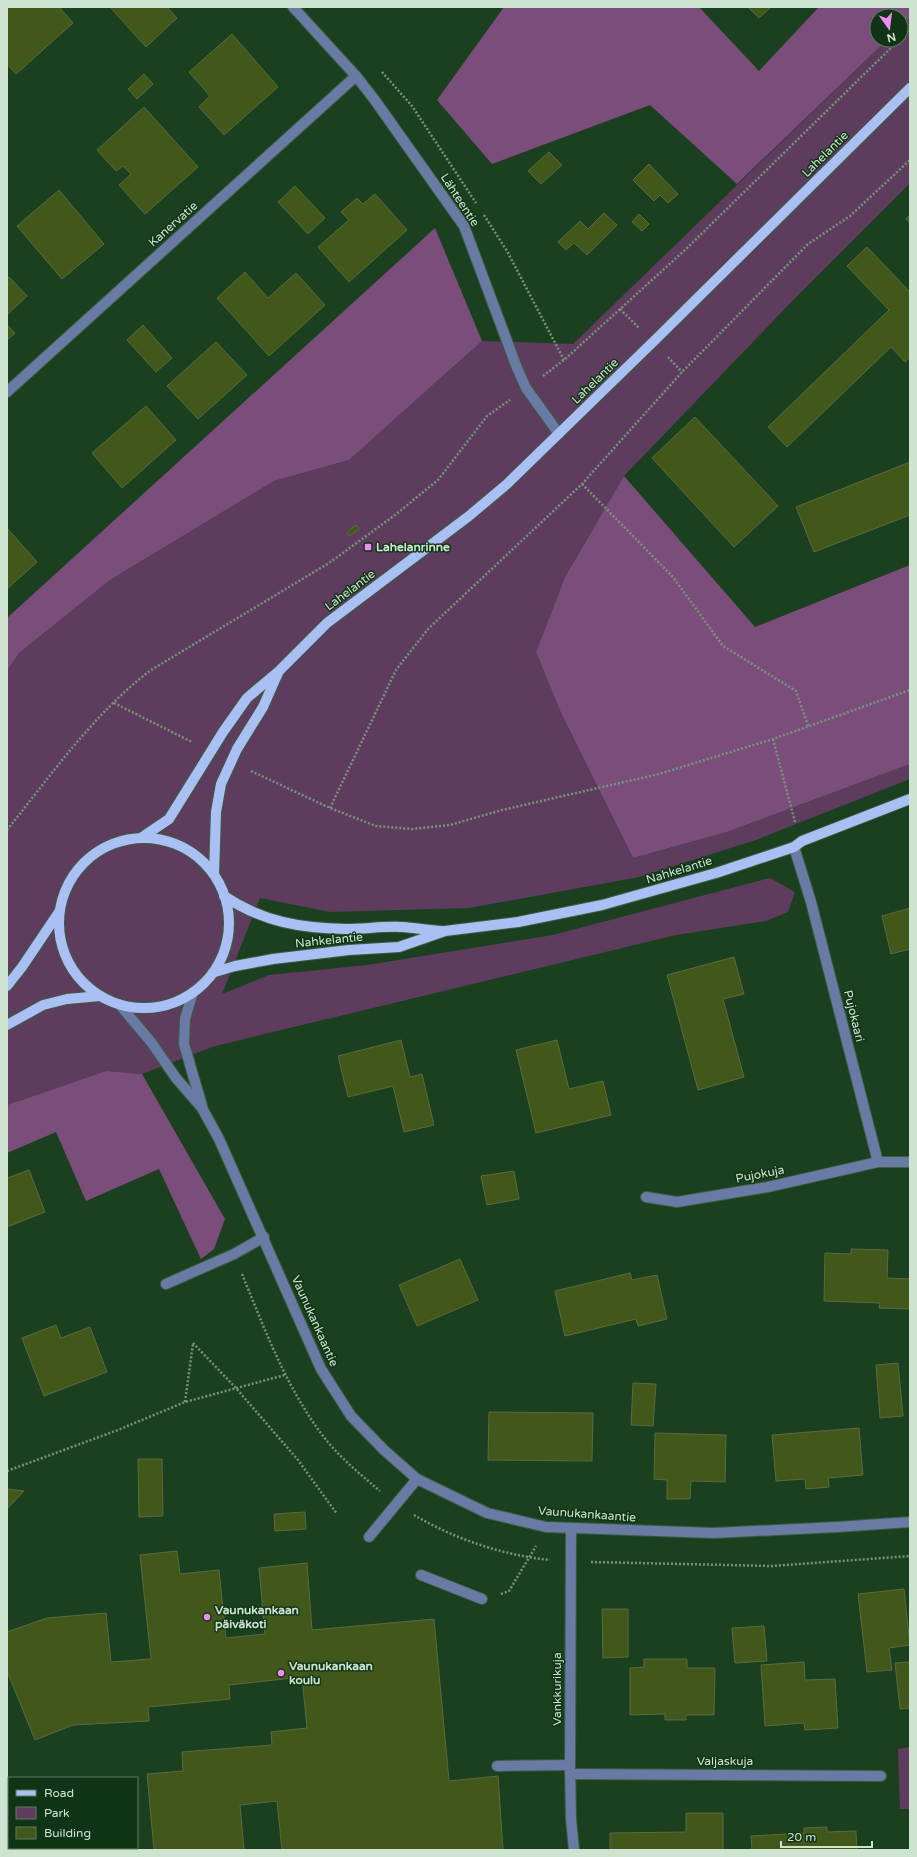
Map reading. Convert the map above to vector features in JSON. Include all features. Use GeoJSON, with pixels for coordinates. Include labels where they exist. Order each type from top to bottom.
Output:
{"type":"FeatureCollection","features":[{"type":"Feature","properties":{"kind":"main road","name":"Lahelantie"},"geometry":{"type":"LineString","coordinates":[[141,838],[169,819],[223,732],[247,698],[279,671],[327,623],[469,516],[508,484],[910,88]]}},
{"type":"Feature","properties":{"kind":"main road","name":"Lahelantie"},"geometry":{"type":"LineString","coordinates":[[214,874],[216,812],[221,784],[237,749],[264,707],[279,671]]}},
{"type":"Feature","properties":{"kind":"main road","name":"Nahkelantie"},"geometry":{"type":"LineString","coordinates":[[215,972],[235,966],[273,959],[348,950],[399,946],[445,931],[518,922],[602,905],[654,891],[794,847],[802,841],[910,800]]}},
{"type":"Feature","properties":{"kind":"main road"},"geometry":{"type":"LineString","coordinates":[[7,986],[22,967],[59,912],[64,896],[75,874],[92,856],[116,843],[141,838],[158,839],[175,844],[190,851],[203,861],[214,874],[224,896],[229,915],[229,928],[223,954],[215,972],[193,992],[180,1000],[165,1005],[150,1008],[134,1007],[119,1004],[100,996],[81,980],[71,967],[64,952],[60,937],[59,912]]}},
{"type":"Feature","properties":{"kind":"main road","name":"Nahkelantie"},"geometry":{"type":"LineString","coordinates":[[224,896],[242,908],[284,923],[313,927],[347,929],[401,927],[445,931]]}},
{"type":"Feature","properties":{"kind":"main road"},"geometry":{"type":"LineString","coordinates":[[7,1025],[43,1005],[67,999],[100,996]]}},
{"type":"Feature","properties":{"kind":"street","name":"Lähteentie"},"geometry":{"type":"LineString","coordinates":[[293,7],[356,76],[464,226],[517,368],[526,388],[559,434]]}},
{"type":"Feature","properties":{"kind":"street","name":"Kanervatie"},"geometry":{"type":"LineString","coordinates":[[7,392],[356,76]]}},
{"type":"Feature","properties":{"kind":"street","name":"Pujokaari"},"geometry":{"type":"LineString","coordinates":[[794,847],[811,902],[878,1162]]}},
{"type":"Feature","properties":{"kind":"street","name":"Vaunukankaantie"},"geometry":{"type":"LineString","coordinates":[[193,992],[185,1019],[184,1044],[202,1108]]}},
{"type":"Feature","properties":{"kind":"street","name":"Vaunukankaantie"},"geometry":{"type":"LineString","coordinates":[[119,1004],[151,1042],[176,1078],[202,1108],[219,1139],[264,1237],[321,1369],[351,1416],[384,1450],[417,1479],[487,1513],[546,1526],[714,1533],[910,1522]]}},
{"type":"Feature","properties":{"kind":"street"},"geometry":{"type":"LineString","coordinates":[[878,1162],[910,1162]]}},
{"type":"Feature","properties":{"kind":"street","name":"Pujokuja"},"geometry":{"type":"LineString","coordinates":[[646,1197],[677,1202],[768,1187],[878,1162]]}},
{"type":"Feature","properties":{"kind":"street"},"geometry":{"type":"LineString","coordinates":[[166,1284],[234,1254],[264,1237]]}},
{"type":"Feature","properties":{"kind":"street"},"geometry":{"type":"LineString","coordinates":[[369,1537],[417,1479]]}},
{"type":"Feature","properties":{"kind":"street","name":"Vankkurikuja"},"geometry":{"type":"LineString","coordinates":[[571,1528],[570,1769],[571,1819],[574,1850]]}},
{"type":"Feature","properties":{"kind":"street"},"geometry":{"type":"LineString","coordinates":[[422,1575],[482,1599]]}},
{"type":"Feature","properties":{"kind":"street","name":"Valjaskuja"},"geometry":{"type":"LineString","coordinates":[[497,1766],[881,1776]]}},
{"type":"Feature","properties":{"kind":"path"},"geometry":{"type":"LineString","coordinates":[[7,830],[86,733],[132,685],[152,670],[329,563],[395,515],[438,480],[488,416],[564,360],[685,250],[891,48]]}},
{"type":"Feature","properties":{"kind":"path"},"geometry":{"type":"LineString","coordinates":[[330,808],[396,670],[428,629],[582,484],[682,372],[808,244],[850,216],[910,160]]}},
{"type":"Feature","properties":{"kind":"path"},"geometry":{"type":"LineString","coordinates":[[582,484],[672,577],[723,646],[796,691],[808,726]]}},
{"type":"Feature","properties":{"kind":"path"},"geometry":{"type":"LineString","coordinates":[[249,770],[330,808],[376,826],[412,829],[450,824],[502,810],[659,774],[773,739],[910,690]]}},
{"type":"Feature","properties":{"kind":"path"},"geometry":{"type":"LineString","coordinates":[[114,703],[196,744]]}},
{"type":"Feature","properties":{"kind":"path"},"geometry":{"type":"LineString","coordinates":[[773,739],[795,823]]}},
{"type":"Feature","properties":{"kind":"path"},"geometry":{"type":"LineString","coordinates":[[7,1470],[118,1430],[184,1402],[235,1387],[285,1375],[234,1254]]}},
{"type":"Feature","properties":{"kind":"path"},"geometry":{"type":"LineString","coordinates":[[184,1402],[193,1343],[235,1387],[298,1460],[337,1514]]}},
{"type":"Feature","properties":{"kind":"path"},"geometry":{"type":"LineString","coordinates":[[482,1599],[509,1591],[530,1558],[546,1526]]}},
{"type":"Feature","properties":{"kind":"green space"},"geometry":{"type":"Polygon","coordinates":[[[910,18],[910,183],[800,293],[624,476],[565,577],[536,652],[561,713],[633,858],[727,832],[910,764],[910,779],[756,840],[639,877],[469,908],[330,912],[260,898],[222,994],[269,975],[367,965],[553,935],[770,878],[795,892],[788,912],[766,921],[676,935],[215,1046],[142,1074],[106,1071],[7,1105],[7,671],[19,653],[110,580],[274,481],[349,460],[482,341],[573,344],[879,48],[909,48],[910,18]]]}},
{"type":"Feature","properties":{"kind":"green space"},"geometry":{"type":"Polygon","coordinates":[[[910,1747],[910,1809],[900,1809],[898,1749],[910,1747]]]}},
{"type":"Feature","properties":{"kind":"shaded area"},"geometry":{"type":"Polygon","coordinates":[[[504,7],[699,7],[759,71],[819,7],[910,7],[909,19],[909,8],[869,8],[869,48],[879,48],[737,184],[650,105],[492,164],[437,100],[504,7]]]}},
{"type":"Feature","properties":{"kind":"shaded area"},"geometry":{"type":"Polygon","coordinates":[[[435,228],[482,341],[349,460],[274,481],[110,580],[19,653],[7,671],[7,618],[435,228]]]}},
{"type":"Feature","properties":{"kind":"shaded area"},"geometry":{"type":"Polygon","coordinates":[[[624,476],[755,627],[910,565],[910,764],[727,832],[633,858],[561,713],[536,652],[565,577],[624,476]]]}},
{"type":"Feature","properties":{"kind":"shaded area"},"geometry":{"type":"Polygon","coordinates":[[[106,1071],[142,1074],[225,1219],[214,1249],[201,1259],[159,1169],[86,1201],[56,1132],[7,1153],[7,1105],[106,1071]]]}},
{"type":"Feature","properties":{"kind":"shaded area"},"geometry":{"type":"Polygon","coordinates":[[[7,1783],[8,1849],[92,1850],[7,1850],[7,1783]]]}},
{"type":"Feature","properties":{"kind":"building"},"geometry":{"type":"Polygon","coordinates":[[[7,7],[59,7],[73,23],[16,74],[7,64],[7,7]]]}},
{"type":"Feature","properties":{"kind":"building"},"geometry":{"type":"Polygon","coordinates":[[[110,7],[167,7],[177,18],[146,47],[110,7]]]}},
{"type":"Feature","properties":{"kind":"building"},"geometry":{"type":"Polygon","coordinates":[[[748,7],[771,7],[759,18],[748,7]]]}},
{"type":"Feature","properties":{"kind":"building"},"geometry":{"type":"Polygon","coordinates":[[[232,34],[278,87],[224,135],[199,107],[210,96],[189,72],[232,34]]]}},
{"type":"Feature","properties":{"kind":"building"},"geometry":{"type":"Polygon","coordinates":[[[144,74],[153,84],[137,99],[128,89],[144,74]]]}},
{"type":"Feature","properties":{"kind":"building"},"geometry":{"type":"Polygon","coordinates":[[[144,107],[198,167],[145,214],[119,185],[131,174],[123,166],[116,171],[97,150],[144,107]]]}},
{"type":"Feature","properties":{"kind":"building"},"geometry":{"type":"Polygon","coordinates":[[[549,152],[562,165],[541,184],[528,171],[549,152]]]}},
{"type":"Feature","properties":{"kind":"building"},"geometry":{"type":"Polygon","coordinates":[[[649,164],[678,194],[668,203],[660,195],[654,201],[633,180],[649,164]]]}},
{"type":"Feature","properties":{"kind":"building"},"geometry":{"type":"Polygon","coordinates":[[[295,186],[325,218],[308,234],[278,202],[295,186]]]}},
{"type":"Feature","properties":{"kind":"building"},"geometry":{"type":"Polygon","coordinates":[[[59,190],[104,244],[62,279],[17,226],[59,190]]]}},
{"type":"Feature","properties":{"kind":"building"},"geometry":{"type":"Polygon","coordinates":[[[375,194],[407,230],[349,282],[318,247],[349,220],[341,212],[357,198],[363,204],[375,194]]]}},
{"type":"Feature","properties":{"kind":"building"},"geometry":{"type":"Polygon","coordinates":[[[604,213],[617,225],[587,255],[574,243],[566,250],[558,242],[580,221],[588,229],[604,213]]]}},
{"type":"Feature","properties":{"kind":"building"},"geometry":{"type":"Polygon","coordinates":[[[639,214],[649,224],[642,231],[632,222],[639,214]]]}},
{"type":"Feature","properties":{"kind":"building"},"geometry":{"type":"Polygon","coordinates":[[[910,215],[910,223],[906,219],[910,215]]]}},
{"type":"Feature","properties":{"kind":"building"},"geometry":{"type":"Polygon","coordinates":[[[867,247],[910,292],[910,357],[905,362],[891,347],[787,447],[768,427],[889,310],[847,266],[867,247]]]}},
{"type":"Feature","properties":{"kind":"building"},"geometry":{"type":"Polygon","coordinates":[[[245,272],[268,298],[296,273],[325,305],[269,356],[217,298],[245,272]]]}},
{"type":"Feature","properties":{"kind":"building"},"geometry":{"type":"Polygon","coordinates":[[[9,277],[27,296],[7,315],[7,278],[9,277]]]}},
{"type":"Feature","properties":{"kind":"building"},"geometry":{"type":"Polygon","coordinates":[[[7,325],[15,333],[7,340],[7,325]]]}},
{"type":"Feature","properties":{"kind":"building"},"geometry":{"type":"Polygon","coordinates":[[[143,325],[172,358],[156,372],[127,340],[143,325]]]}},
{"type":"Feature","properties":{"kind":"building"},"geometry":{"type":"Polygon","coordinates":[[[216,342],[247,375],[198,419],[167,386],[216,342]]]}},
{"type":"Feature","properties":{"kind":"building"},"geometry":{"type":"Polygon","coordinates":[[[146,406],[176,440],[122,488],[92,453],[146,406]]]}},
{"type":"Feature","properties":{"kind":"building"},"geometry":{"type":"Polygon","coordinates":[[[695,417],[778,506],[734,547],[652,458],[695,417]]]}},
{"type":"Feature","properties":{"kind":"building"},"geometry":{"type":"Polygon","coordinates":[[[910,462],[910,515],[814,552],[796,507],[910,462]]]}},
{"type":"Feature","properties":{"kind":"building"},"geometry":{"type":"Polygon","coordinates":[[[356,525],[359,529],[350,536],[347,532],[356,525]]]}},
{"type":"Feature","properties":{"kind":"building"},"geometry":{"type":"Polygon","coordinates":[[[7,528],[37,562],[7,589],[7,528]]]}},
{"type":"Feature","properties":{"kind":"building"},"geometry":{"type":"Polygon","coordinates":[[[910,908],[910,949],[891,954],[882,916],[910,908]]]}},
{"type":"Feature","properties":{"kind":"building"},"geometry":{"type":"Polygon","coordinates":[[[734,957],[744,994],[723,999],[744,1077],[698,1090],[667,975],[734,957]]]}},
{"type":"Feature","properties":{"kind":"building"},"geometry":{"type":"Polygon","coordinates":[[[401,1040],[410,1077],[422,1074],[434,1125],[404,1132],[393,1086],[348,1097],[338,1056],[401,1040]]]}},
{"type":"Feature","properties":{"kind":"building"},"geometry":{"type":"Polygon","coordinates":[[[557,1040],[569,1089],[603,1081],[611,1115],[536,1133],[516,1050],[557,1040]]]}},
{"type":"Feature","properties":{"kind":"building"},"geometry":{"type":"Polygon","coordinates":[[[29,1170],[45,1212],[7,1227],[7,1178],[29,1170]]]}},
{"type":"Feature","properties":{"kind":"building"},"geometry":{"type":"Polygon","coordinates":[[[514,1171],[519,1199],[487,1205],[481,1176],[514,1171]]]}},
{"type":"Feature","properties":{"kind":"building"},"geometry":{"type":"Polygon","coordinates":[[[851,1249],[888,1250],[887,1278],[910,1279],[910,1309],[879,1308],[880,1303],[824,1301],[825,1253],[851,1254],[851,1249]]]}},
{"type":"Feature","properties":{"kind":"building"},"geometry":{"type":"Polygon","coordinates":[[[460,1259],[478,1300],[417,1326],[399,1285],[460,1259]]]}},
{"type":"Feature","properties":{"kind":"building"},"geometry":{"type":"Polygon","coordinates":[[[630,1273],[632,1280],[657,1275],[667,1319],[638,1326],[636,1319],[565,1336],[555,1291],[630,1273]]]}},
{"type":"Feature","properties":{"kind":"building"},"geometry":{"type":"Polygon","coordinates":[[[56,1325],[61,1338],[90,1327],[107,1372],[44,1396],[22,1338],[56,1325]]]}},
{"type":"Feature","properties":{"kind":"building"},"geometry":{"type":"Polygon","coordinates":[[[898,1363],[903,1416],[880,1418],[876,1365],[898,1363]]]}},
{"type":"Feature","properties":{"kind":"building"},"geometry":{"type":"Polygon","coordinates":[[[633,1383],[656,1384],[653,1426],[631,1425],[633,1383]]]}},
{"type":"Feature","properties":{"kind":"building"},"geometry":{"type":"Polygon","coordinates":[[[489,1412],[593,1413],[592,1461],[488,1460],[489,1412]]]}},
{"type":"Feature","properties":{"kind":"building"},"geometry":{"type":"Polygon","coordinates":[[[859,1428],[863,1475],[828,1478],[829,1487],[806,1489],[805,1479],[776,1481],[772,1435],[859,1428]]]}},
{"type":"Feature","properties":{"kind":"building"},"geometry":{"type":"Polygon","coordinates":[[[655,1433],[726,1435],[725,1482],[691,1481],[690,1499],[667,1499],[667,1480],[654,1479],[655,1433]]]}},
{"type":"Feature","properties":{"kind":"building"},"geometry":{"type":"Polygon","coordinates":[[[138,1459],[162,1459],[163,1516],[139,1517],[138,1459]]]}},
{"type":"Feature","properties":{"kind":"building"},"geometry":{"type":"Polygon","coordinates":[[[7,1489],[24,1491],[7,1509],[7,1489]]]}},
{"type":"Feature","properties":{"kind":"building"},"geometry":{"type":"Polygon","coordinates":[[[305,1512],[306,1529],[275,1531],[274,1514],[305,1512]]]}},
{"type":"Feature","properties":{"kind":"building"},"geometry":{"type":"Polygon","coordinates":[[[177,1551],[180,1574],[219,1570],[226,1638],[265,1634],[259,1568],[307,1563],[312,1630],[434,1619],[449,1781],[498,1776],[503,1850],[282,1850],[277,1801],[240,1805],[244,1850],[154,1850],[147,1774],[183,1771],[182,1752],[272,1745],[271,1732],[307,1728],[302,1677],[229,1685],[230,1699],[148,1707],[149,1721],[73,1725],[35,1740],[7,1671],[7,1632],[47,1618],[106,1613],[111,1662],[151,1659],[140,1555],[177,1551]]]}},
{"type":"Feature","properties":{"kind":"building"},"geometry":{"type":"Polygon","coordinates":[[[904,1589],[910,1645],[889,1648],[892,1670],[867,1672],[858,1594],[904,1589]]]}},
{"type":"Feature","properties":{"kind":"building"},"geometry":{"type":"Polygon","coordinates":[[[602,1609],[628,1609],[628,1657],[603,1658],[602,1609]]]}},
{"type":"Feature","properties":{"kind":"building"},"geometry":{"type":"Polygon","coordinates":[[[764,1626],[767,1661],[735,1663],[732,1628],[764,1626]]]}},
{"type":"Feature","properties":{"kind":"building"},"geometry":{"type":"Polygon","coordinates":[[[644,1659],[687,1659],[687,1668],[715,1668],[714,1715],[686,1715],[686,1720],[665,1720],[665,1714],[630,1715],[630,1668],[644,1667],[644,1659]]]}},
{"type":"Feature","properties":{"kind":"building"},"geometry":{"type":"Polygon","coordinates":[[[804,1662],[805,1680],[835,1679],[838,1728],[805,1730],[804,1723],[765,1726],[761,1665],[804,1662]]]}},
{"type":"Feature","properties":{"kind":"building"},"geometry":{"type":"Polygon","coordinates":[[[910,1662],[910,1708],[900,1709],[895,1663],[910,1662]]]}},
{"type":"Feature","properties":{"kind":"building"},"geometry":{"type":"Polygon","coordinates":[[[686,1813],[723,1813],[723,1850],[610,1850],[610,1833],[686,1832],[686,1813]]]}},
{"type":"Feature","properties":{"kind":"building"},"geometry":{"type":"Polygon","coordinates":[[[827,1827],[827,1832],[856,1831],[857,1850],[752,1850],[751,1836],[804,1833],[804,1828],[827,1827]]]}},
{"type":"Feature","properties":{"kind":"place","name":"Lahelanrinne"},"geometry":{"type":"Point","coordinates":[368,547]}},
{"type":"Feature","properties":{"kind":"place","name":"Vaunukankaan päiväkoti"},"geometry":{"type":"Point","coordinates":[207,1617]}},
{"type":"Feature","properties":{"kind":"place","name":"Vaunukankaan koulu"},"geometry":{"type":"Point","coordinates":[281,1673]}}]}
